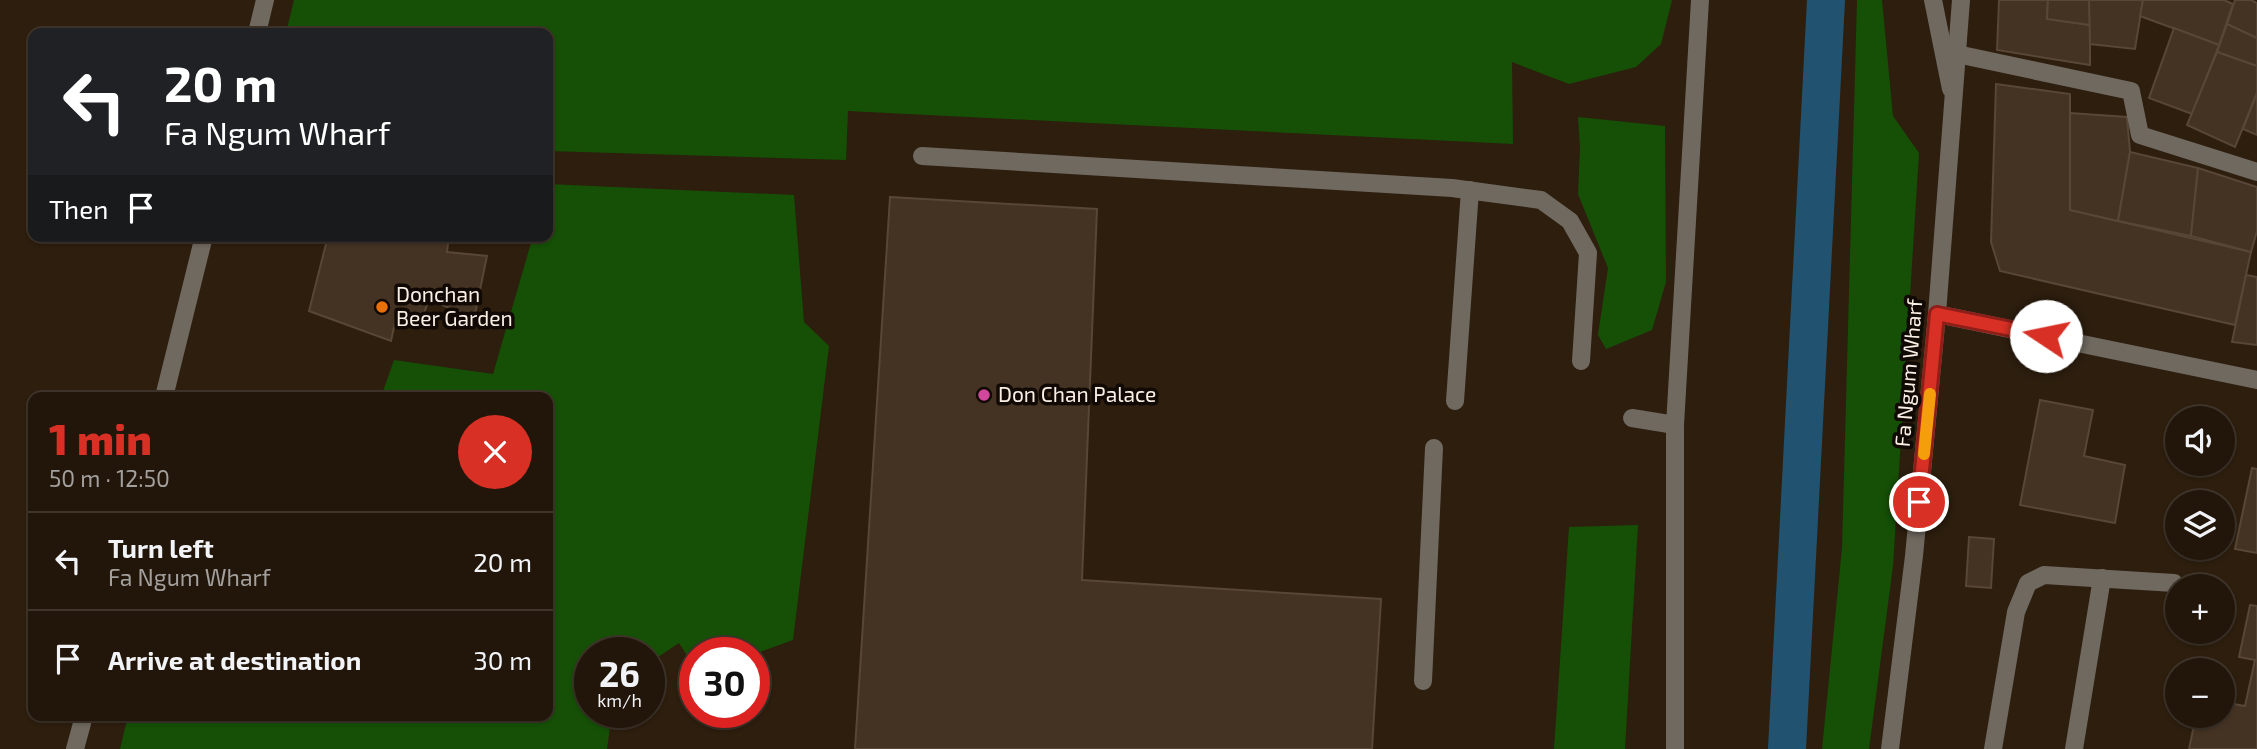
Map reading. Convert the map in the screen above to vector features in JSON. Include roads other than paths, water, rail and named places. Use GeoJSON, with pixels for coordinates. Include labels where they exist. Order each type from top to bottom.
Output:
{"type":"FeatureCollection","features":[{"type":"Feature","properties":{"kind":"street"},"geometry":{"type":"LineString","coordinates":[[258,28],[265,0]]}},
{"type":"Feature","properties":{"kind":"street"},"geometry":{"type":"LineString","coordinates":[[1675,749],[1675,425],[1700,0]]}},
{"type":"Feature","properties":{"kind":"street"},"geometry":{"type":"LineString","coordinates":[[1933,0],[1954,100]]}},
{"type":"Feature","properties":{"kind":"street","name":"Fa Ngum Wharf"},"geometry":{"type":"LineString","coordinates":[[1890,749],[1914,556],[1937,314],[1961,0]]}},
{"type":"Feature","properties":{"kind":"street"},"geometry":{"type":"LineString","coordinates":[[1957,54],[2131,91],[2140,135],[2257,172]]}},
{"type":"Feature","properties":{"kind":"street"},"geometry":{"type":"LineString","coordinates":[[922,156],[1471,190],[1541,200],[1570,221],[1588,253],[1581,361]]}},
{"type":"Feature","properties":{"kind":"street"},"geometry":{"type":"LineString","coordinates":[[1455,401],[1471,190]]}},
{"type":"Feature","properties":{"kind":"street"},"geometry":{"type":"LineString","coordinates":[[165,392],[203,242]]}},
{"type":"Feature","properties":{"kind":"street"},"geometry":{"type":"LineString","coordinates":[[1937,314],[2257,380]]}},
{"type":"Feature","properties":{"kind":"street"},"geometry":{"type":"LineString","coordinates":[[1632,418],[1675,425]]}},
{"type":"Feature","properties":{"kind":"street"},"geometry":{"type":"LineString","coordinates":[[1423,681],[1434,448]]}},
{"type":"Feature","properties":{"kind":"street"},"geometry":{"type":"LineString","coordinates":[[1993,749],[2016,612],[2028,583],[2044,575],[2165,582]]}},
{"type":"Feature","properties":{"kind":"street"},"geometry":{"type":"LineString","coordinates":[[2074,749],[2102,578]]}},
{"type":"Feature","properties":{"kind":"street"},"geometry":{"type":"LineString","coordinates":[[75,749],[82,721]]}},
{"type":"Feature","properties":{"kind":"waterway"},"geometry":{"type":"LineString","coordinates":[[1787,749],[1826,0]]}},
{"type":"Feature","properties":{"kind":"place","name":"Donchan Beer Garden"},"geometry":{"type":"Point","coordinates":[382,307]}},
{"type":"Feature","properties":{"kind":"place","name":"Don Chan Palace"},"geometry":{"type":"Point","coordinates":[984,395]}}]}
